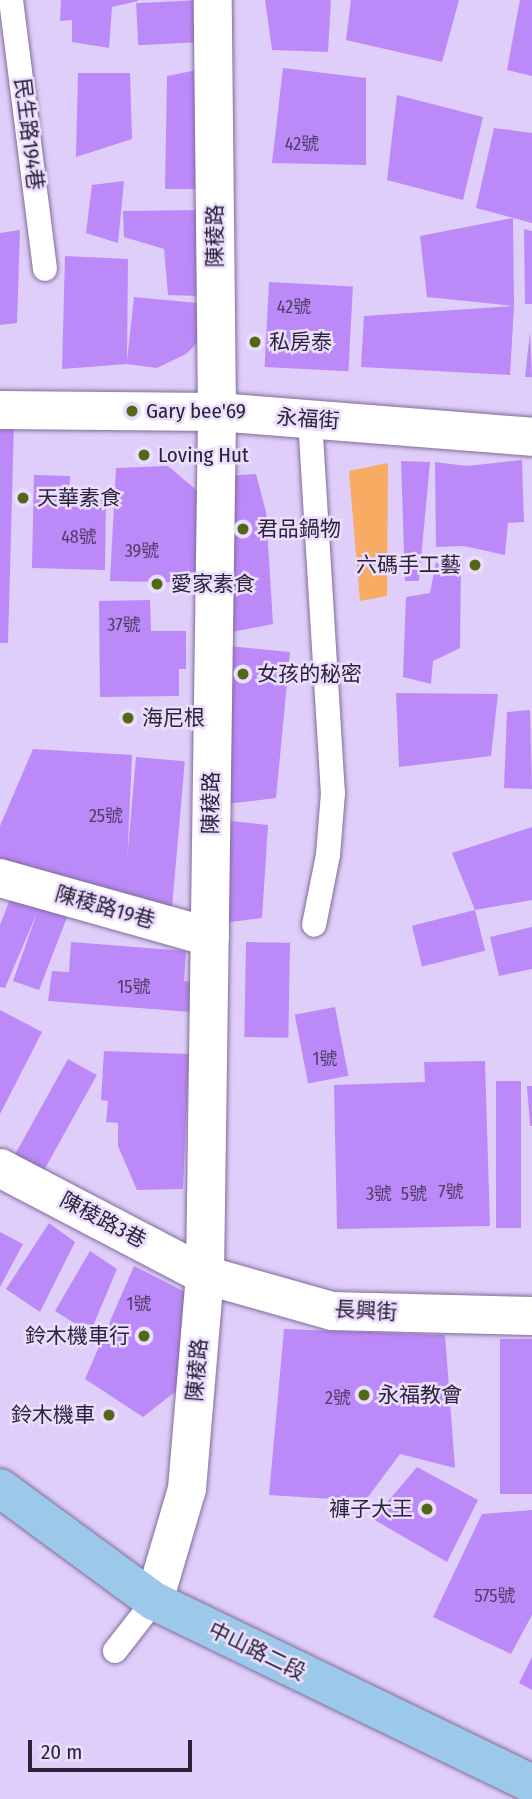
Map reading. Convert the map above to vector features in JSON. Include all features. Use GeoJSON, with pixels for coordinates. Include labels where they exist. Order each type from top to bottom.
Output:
{"type":"FeatureCollection","features":[{"type":"Feature","properties":{"kind":"main road","name":"中山路二段"},"geometry":{"type":"LineString","coordinates":[[0,1488],[154,1601],[532,1784]]}},
{"type":"Feature","properties":{"kind":"street","name":"陳稜路"},"geometry":{"type":"LineString","coordinates":[[154,1601],[187,1489],[205,1275],[217,412],[214,0]]}},
{"type":"Feature","properties":{"kind":"street","name":"永福街"},"geometry":{"type":"LineString","coordinates":[[0,410],[217,412],[532,437]]}},
{"type":"Feature","properties":{"kind":"street","name":"陳稜路19巷"},"geometry":{"type":"LineString","coordinates":[[0,878],[210,937]]}},
{"type":"Feature","properties":{"kind":"street","name":"陳稜路3巷"},"geometry":{"type":"LineString","coordinates":[[0,1168],[205,1275]]}},
{"type":"Feature","properties":{"kind":"street","name":"長興街"},"geometry":{"type":"LineString","coordinates":[[205,1275],[332,1311],[532,1316]]}},
{"type":"Feature","properties":{"kind":"lane","name":"民生路194巷"},"geometry":{"type":"LineString","coordinates":[[11,0],[45,269]]}},
{"type":"Feature","properties":{"kind":"lane"},"geometry":{"type":"LineString","coordinates":[[310,419],[333,793],[328,855],[314,925]]}},
{"type":"Feature","properties":{"kind":"lane"},"geometry":{"type":"LineString","coordinates":[[115,1651],[154,1601]]}},
{"type":"Feature","properties":{"kind":"shaded area"},"geometry":{"type":"Polygon","coordinates":[[[388,463],[387,596],[360,601],[349,471],[388,463]]]}},
{"type":"Feature","properties":{"kind":"building"},"geometry":{"type":"Polygon","coordinates":[[[61,0],[138,1],[112,7],[109,48],[72,42],[72,20],[60,21],[61,0]]]}},
{"type":"Feature","properties":{"kind":"building"},"geometry":{"type":"Polygon","coordinates":[[[199,0],[201,42],[138,45],[136,3],[199,0]]]}},
{"type":"Feature","properties":{"kind":"building"},"geometry":{"type":"Polygon","coordinates":[[[265,0],[331,0],[328,52],[272,50],[265,0]]]}},
{"type":"Feature","properties":{"kind":"building"},"geometry":{"type":"Polygon","coordinates":[[[351,0],[459,0],[442,62],[346,40],[351,0]]]}},
{"type":"Feature","properties":{"kind":"building"},"geometry":{"type":"Polygon","coordinates":[[[520,0],[532,0],[532,76],[507,70],[520,0]]]}},
{"type":"Feature","properties":{"kind":"building"},"geometry":{"type":"Polygon","coordinates":[[[283,68],[366,78],[366,165],[272,163],[283,68]]]}},
{"type":"Feature","properties":{"kind":"building"},"geometry":{"type":"Polygon","coordinates":[[[202,69],[196,189],[165,189],[167,76],[202,69]]]}},
{"type":"Feature","properties":{"kind":"building"},"geometry":{"type":"Polygon","coordinates":[[[78,73],[130,73],[132,139],[76,157],[78,73]]]}},
{"type":"Feature","properties":{"kind":"building"},"geometry":{"type":"Polygon","coordinates":[[[397,95],[483,117],[463,200],[387,180],[397,95]]]}},
{"type":"Feature","properties":{"kind":"building"},"geometry":{"type":"Polygon","coordinates":[[[494,128],[532,133],[532,223],[476,208],[494,128]]]}},
{"type":"Feature","properties":{"kind":"building"},"geometry":{"type":"Polygon","coordinates":[[[124,181],[118,243],[86,233],[92,185],[124,181]]]}},
{"type":"Feature","properties":{"kind":"building"},"geometry":{"type":"Polygon","coordinates":[[[203,210],[200,296],[168,295],[164,249],[124,237],[123,211],[203,210]]]}},
{"type":"Feature","properties":{"kind":"building"},"geometry":{"type":"Polygon","coordinates":[[[513,218],[514,306],[427,297],[420,236],[513,218]]]}},
{"type":"Feature","properties":{"kind":"building"},"geometry":{"type":"Polygon","coordinates":[[[524,229],[532,231],[532,304],[525,304],[524,229]]]}},
{"type":"Feature","properties":{"kind":"building"},"geometry":{"type":"Polygon","coordinates":[[[20,230],[17,323],[0,325],[0,233],[20,230]]]}},
{"type":"Feature","properties":{"kind":"building"},"geometry":{"type":"Polygon","coordinates":[[[65,256],[128,259],[127,361],[134,297],[197,303],[203,337],[186,354],[157,368],[127,364],[62,369],[65,256]]]}},
{"type":"Feature","properties":{"kind":"building"},"geometry":{"type":"Polygon","coordinates":[[[269,282],[353,286],[348,371],[265,367],[269,282]]]}},
{"type":"Feature","properties":{"kind":"building"},"geometry":{"type":"Polygon","coordinates":[[[514,306],[510,375],[361,367],[364,316],[514,306]]]}},
{"type":"Feature","properties":{"kind":"building"},"geometry":{"type":"Polygon","coordinates":[[[530,332],[532,377],[525,377],[530,332]]]}},
{"type":"Feature","properties":{"kind":"building"},"geometry":{"type":"Polygon","coordinates":[[[14,423],[8,643],[0,643],[0,424],[14,423]]]}},
{"type":"Feature","properties":{"kind":"building"},"geometry":{"type":"Polygon","coordinates":[[[522,460],[524,522],[508,523],[505,555],[464,546],[436,547],[435,462],[467,466],[522,460]]]}},
{"type":"Feature","properties":{"kind":"building"},"geometry":{"type":"Polygon","coordinates":[[[401,461],[430,462],[419,581],[405,581],[401,461]]]}},
{"type":"Feature","properties":{"kind":"building"},"geometry":{"type":"Polygon","coordinates":[[[168,466],[201,494],[201,583],[110,581],[116,468],[168,466]]]}},
{"type":"Feature","properties":{"kind":"building"},"geometry":{"type":"Polygon","coordinates":[[[256,474],[266,512],[273,624],[232,632],[225,476],[256,474]]]}},
{"type":"Feature","properties":{"kind":"building"},"geometry":{"type":"Polygon","coordinates":[[[34,475],[70,476],[69,499],[106,500],[105,570],[32,568],[34,475]]]}},
{"type":"Feature","properties":{"kind":"building"},"geometry":{"type":"Polygon","coordinates":[[[461,555],[460,648],[433,661],[431,684],[403,677],[406,597],[430,593],[437,558],[461,555]]]}},
{"type":"Feature","properties":{"kind":"building"},"geometry":{"type":"Polygon","coordinates":[[[150,600],[151,631],[186,631],[186,669],[179,669],[179,696],[100,697],[99,601],[150,600]]]}},
{"type":"Feature","properties":{"kind":"building"},"geometry":{"type":"Polygon","coordinates":[[[228,646],[290,652],[276,798],[226,804],[228,646]]]}},
{"type":"Feature","properties":{"kind":"building"},"geometry":{"type":"Polygon","coordinates":[[[396,693],[498,694],[491,756],[399,767],[396,693]]]}},
{"type":"Feature","properties":{"kind":"building"},"geometry":{"type":"Polygon","coordinates":[[[530,710],[532,789],[504,788],[507,712],[530,710]]]}},
{"type":"Feature","properties":{"kind":"building"},"geometry":{"type":"Polygon","coordinates":[[[33,749],[132,755],[125,908],[0,871],[0,826],[33,749]]]}},
{"type":"Feature","properties":{"kind":"building"},"geometry":{"type":"Polygon","coordinates":[[[136,757],[185,761],[171,915],[123,910],[136,757]]]}},
{"type":"Feature","properties":{"kind":"building"},"geometry":{"type":"Polygon","coordinates":[[[222,820],[268,825],[262,918],[223,923],[222,820]]]}},
{"type":"Feature","properties":{"kind":"building"},"geometry":{"type":"Polygon","coordinates":[[[532,827],[532,900],[475,910],[452,853],[532,827]]]}},
{"type":"Feature","properties":{"kind":"building"},"geometry":{"type":"Polygon","coordinates":[[[12,894],[71,907],[39,990],[13,981],[37,913],[5,988],[0,987],[0,925],[12,894]]]}},
{"type":"Feature","properties":{"kind":"building"},"geometry":{"type":"Polygon","coordinates":[[[475,910],[485,951],[422,966],[412,926],[475,910]]]}},
{"type":"Feature","properties":{"kind":"building"},"geometry":{"type":"Polygon","coordinates":[[[532,927],[532,969],[499,976],[490,937],[532,927]]]}},
{"type":"Feature","properties":{"kind":"building"},"geometry":{"type":"Polygon","coordinates":[[[71,942],[186,951],[184,981],[193,982],[191,1012],[48,1001],[52,971],[69,972],[71,942]]]}},
{"type":"Feature","properties":{"kind":"building"},"geometry":{"type":"Polygon","coordinates":[[[246,942],[290,943],[288,1038],[244,1037],[246,942]]]}},
{"type":"Feature","properties":{"kind":"building"},"geometry":{"type":"Polygon","coordinates":[[[335,1007],[348,1076],[308,1084],[295,1015],[335,1007]]]}},
{"type":"Feature","properties":{"kind":"building"},"geometry":{"type":"Polygon","coordinates":[[[0,1010],[42,1032],[0,1114],[0,1010]]]}},
{"type":"Feature","properties":{"kind":"building"},"geometry":{"type":"Polygon","coordinates":[[[104,1051],[189,1054],[183,1189],[137,1190],[118,1146],[118,1123],[106,1122],[108,1101],[101,1100],[104,1051]]]}},
{"type":"Feature","properties":{"kind":"building"},"geometry":{"type":"Polygon","coordinates":[[[68,1059],[97,1075],[41,1176],[12,1160],[68,1059]]]}},
{"type":"Feature","properties":{"kind":"building"},"geometry":{"type":"Polygon","coordinates":[[[485,1061],[490,1226],[337,1229],[334,1085],[425,1082],[424,1062],[485,1061]]]}},
{"type":"Feature","properties":{"kind":"building"},"geometry":{"type":"Polygon","coordinates":[[[496,1081],[521,1081],[521,1228],[496,1228],[496,1081]]]}},
{"type":"Feature","properties":{"kind":"building"},"geometry":{"type":"Polygon","coordinates":[[[527,1086],[532,1086],[532,1126],[530,1126],[527,1086]]]}},
{"type":"Feature","properties":{"kind":"building"},"geometry":{"type":"Polygon","coordinates":[[[49,1223],[75,1242],[40,1312],[6,1289],[49,1223]]]}},
{"type":"Feature","properties":{"kind":"building"},"geometry":{"type":"Polygon","coordinates":[[[0,1232],[23,1244],[0,1287],[0,1232]]]}},
{"type":"Feature","properties":{"kind":"building"},"geometry":{"type":"Polygon","coordinates":[[[90,1251],[117,1269],[90,1333],[55,1311],[90,1251]]]}},
{"type":"Feature","properties":{"kind":"building","name":"鈴木機車行"},"geometry":{"type":"Polygon","coordinates":[[[134,1266],[187,1293],[180,1388],[143,1417],[85,1379],[134,1266]]]}},
{"type":"Feature","properties":{"kind":"building","name":"永福教會"},"geometry":{"type":"Polygon","coordinates":[[[284,1329],[445,1335],[455,1468],[400,1454],[365,1501],[269,1495],[284,1329]]]}},
{"type":"Feature","properties":{"kind":"building"},"geometry":{"type":"Polygon","coordinates":[[[500,1339],[532,1339],[532,1494],[500,1494],[500,1339]]]}},
{"type":"Feature","properties":{"kind":"building","name":"褲子大王"},"geometry":{"type":"Polygon","coordinates":[[[417,1467],[478,1500],[447,1562],[373,1519],[417,1467]]]}},
{"type":"Feature","properties":{"kind":"building"},"geometry":{"type":"Polygon","coordinates":[[[532,1510],[532,1615],[511,1654],[433,1617],[482,1514],[532,1510]]]}},
{"type":"Feature","properties":{"kind":"building"},"geometry":{"type":"Polygon","coordinates":[[[532,1657],[532,1690],[519,1683],[532,1657]]]}},
{"type":"Feature","properties":{"kind":"place","name":"私房泰"},"geometry":{"type":"Point","coordinates":[255,342]}},
{"type":"Feature","properties":{"kind":"place","name":"Gary bee'69"},"geometry":{"type":"Point","coordinates":[132,411]}},
{"type":"Feature","properties":{"kind":"place","name":"Loving Hut"},"geometry":{"type":"Point","coordinates":[144,455]}},
{"type":"Feature","properties":{"kind":"place","name":"天華素食"},"geometry":{"type":"Point","coordinates":[23,498]}},
{"type":"Feature","properties":{"kind":"place","name":"君品鍋物"},"geometry":{"type":"Point","coordinates":[243,529]}},
{"type":"Feature","properties":{"kind":"place","name":"六碼手工藝"},"geometry":{"type":"Point","coordinates":[475,565]}},
{"type":"Feature","properties":{"kind":"place","name":"愛家素食"},"geometry":{"type":"Point","coordinates":[157,584]}},
{"type":"Feature","properties":{"kind":"place","name":"女孩的秘密"},"geometry":{"type":"Point","coordinates":[243,674]}},
{"type":"Feature","properties":{"kind":"place","name":"海尼根"},"geometry":{"type":"Point","coordinates":[128,718]}},
{"type":"Feature","properties":{"kind":"place","name":"鈴木機車行"},"geometry":{"type":"Point","coordinates":[144,1336]}},
{"type":"Feature","properties":{"kind":"place","name":"永福教會"},"geometry":{"type":"Point","coordinates":[364,1395]}},
{"type":"Feature","properties":{"kind":"place","name":"鈴木機車"},"geometry":{"type":"Point","coordinates":[109,1415]}},
{"type":"Feature","properties":{"kind":"place","name":"褲子大王"},"geometry":{"type":"Point","coordinates":[427,1509]}}]}
